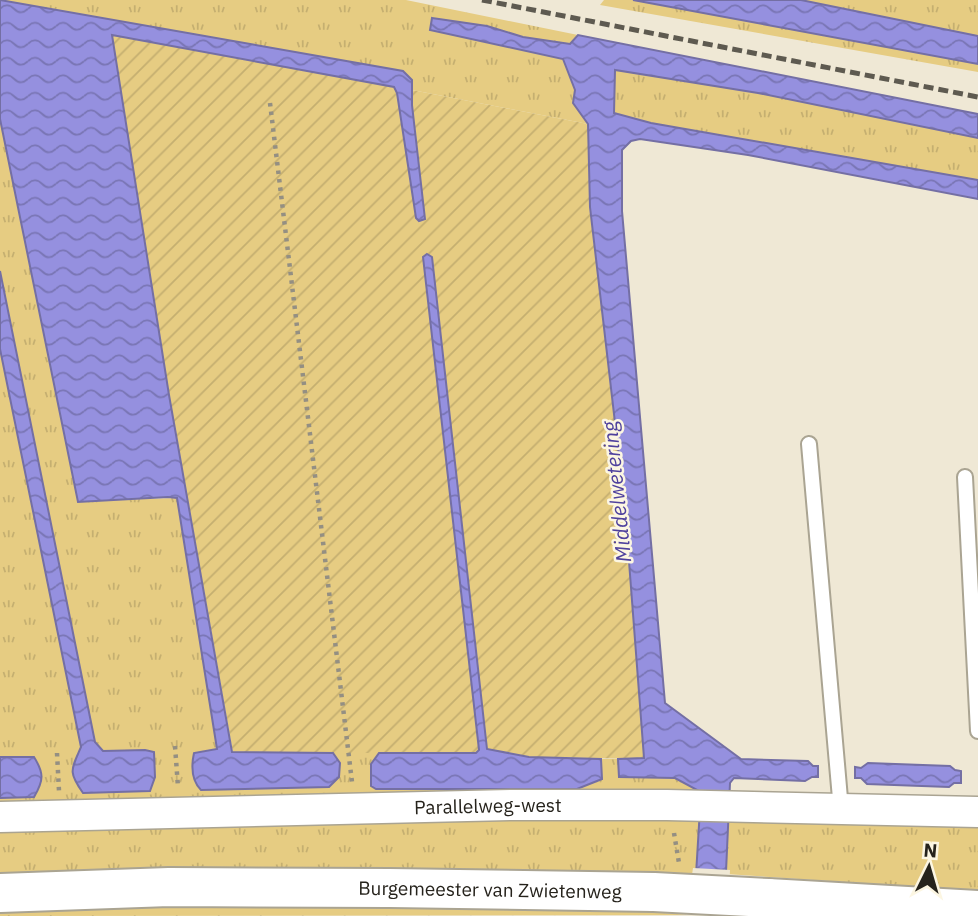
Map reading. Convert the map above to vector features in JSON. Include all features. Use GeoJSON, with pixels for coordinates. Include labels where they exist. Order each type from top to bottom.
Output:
{"type":"FeatureCollection","features":[{"type":"Feature","properties":{"kind":"main road","name":"Burgemeester van Zwietenweg"},"geometry":{"type":"LineString","coordinates":[[0,893],[169,887],[654,892],[978,910]]}},
{"type":"Feature","properties":{"kind":"street","name":"Parallelweg-west"},"geometry":{"type":"LineString","coordinates":[[0,817],[355,807],[685,806],[978,813]]}},
{"type":"Feature","properties":{"kind":"lane"},"geometry":{"type":"LineString","coordinates":[[809,444],[841,810]]}},
{"type":"Feature","properties":{"kind":"lane"},"geometry":{"type":"LineString","coordinates":[[965,477],[978,731]]}},
{"type":"Feature","properties":{"kind":"path"},"geometry":{"type":"LineString","coordinates":[[270,103],[355,807]]}},
{"type":"Feature","properties":{"kind":"path"},"geometry":{"type":"LineString","coordinates":[[175,746],[180,813]]}},
{"type":"Feature","properties":{"kind":"path"},"geometry":{"type":"LineString","coordinates":[[57,753],[60,816]]}},
{"type":"Feature","properties":{"kind":"green space"},"geometry":{"type":"Polygon","coordinates":[[[0,0],[406,0],[578,35],[571,44],[523,37],[487,26],[430,30],[563,59],[575,90],[573,103],[588,124],[412,90],[412,80],[403,71],[0,0]]]}},
{"type":"Feature","properties":{"kind":"green space"},"geometry":{"type":"Polygon","coordinates":[[[604,0],[633,0],[978,64],[978,72],[600,5],[604,0]]]}},
{"type":"Feature","properties":{"kind":"green space"},"geometry":{"type":"Polygon","coordinates":[[[801,0],[978,0],[978,36],[801,0]]]}},
{"type":"Feature","properties":{"kind":"green space"},"geometry":{"type":"Polygon","coordinates":[[[111,35],[394,87],[397,93],[412,105],[412,90],[588,124],[590,207],[625,509],[644,759],[529,757],[487,749],[432,257],[427,254],[423,257],[479,751],[233,753],[169,395],[111,35]]]}},
{"type":"Feature","properties":{"kind":"green space"},"geometry":{"type":"Polygon","coordinates":[[[615,69],[758,93],[978,138],[978,180],[651,123],[614,113],[615,69]]]}},
{"type":"Feature","properties":{"kind":"green space"},"geometry":{"type":"Polygon","coordinates":[[[0,119],[78,501],[177,498],[217,749],[340,763],[333,753],[379,753],[371,764],[602,779],[601,759],[618,759],[619,777],[675,778],[701,792],[696,875],[268,868],[0,876],[0,798],[34,797],[34,757],[0,757],[0,349],[81,747],[73,765],[145,750],[103,751],[95,742],[0,271],[0,119]]]}},
{"type":"Feature","properties":{"kind":"green space"},"geometry":{"type":"Polygon","coordinates":[[[728,820],[978,826],[978,891],[726,874],[728,820]]]}},
{"type":"Feature","properties":{"kind":"green space"},"geometry":{"type":"Polygon","coordinates":[[[422,905],[690,915],[0,916],[0,911],[63,908],[422,905]]]}},
{"type":"Feature","properties":{"kind":"water"},"geometry":{"type":"Polygon","coordinates":[[[0,0],[403,71],[412,80],[412,105],[425,219],[419,221],[416,218],[394,87],[112,35],[169,395],[232,752],[333,753],[340,763],[339,777],[329,787],[201,790],[195,782],[192,763],[194,753],[217,749],[177,498],[78,502],[0,119],[0,0]]]}},
{"type":"Feature","properties":{"kind":"water"},"geometry":{"type":"Polygon","coordinates":[[[633,0],[801,0],[978,36],[978,64],[633,0]]]}},
{"type":"Feature","properties":{"kind":"water"},"geometry":{"type":"Polygon","coordinates":[[[432,18],[487,26],[523,37],[570,44],[578,35],[978,114],[978,138],[758,93],[615,70],[614,113],[651,123],[978,180],[978,199],[748,155],[640,139],[631,141],[622,150],[622,211],[665,703],[741,759],[808,761],[813,766],[818,766],[818,777],[805,781],[734,778],[730,783],[724,916],[696,875],[701,792],[675,778],[619,777],[618,759],[644,758],[625,509],[590,207],[588,124],[573,103],[575,90],[563,59],[430,30],[432,18]]]}},
{"type":"Feature","properties":{"kind":"water"},"geometry":{"type":"Polygon","coordinates":[[[427,254],[432,257],[487,749],[529,757],[601,759],[602,779],[577,789],[376,789],[371,786],[371,764],[379,753],[476,753],[479,750],[423,257],[427,254]]]}},
{"type":"Feature","properties":{"kind":"water"},"geometry":{"type":"Polygon","coordinates":[[[0,271],[95,742],[103,751],[154,752],[155,777],[150,791],[83,793],[73,775],[73,766],[81,747],[0,349],[0,271]]]}},
{"type":"Feature","properties":{"kind":"water"},"geometry":{"type":"Polygon","coordinates":[[[0,757],[34,757],[41,777],[34,797],[0,798],[0,757]]]}},
{"type":"Feature","properties":{"kind":"water"},"geometry":{"type":"Polygon","coordinates":[[[868,763],[950,766],[961,771],[961,783],[954,783],[949,787],[867,784],[861,778],[855,778],[855,767],[861,768],[868,763]]]}},
{"type":"Feature","properties":{"kind":"pier"},"geometry":{"type":"Polygon","coordinates":[[[693,868],[730,870],[728,916],[686,916],[693,868]]]}},
{"type":"Feature","properties":{"kind":"railway"},"geometry":{"type":"LineString","coordinates":[[482,0],[978,97]]}},
{"type":"Feature","properties":{"kind":"water label","name":"Middelwetering"},"geometry":{"type":"Point","coordinates":[616,492]}}]}
